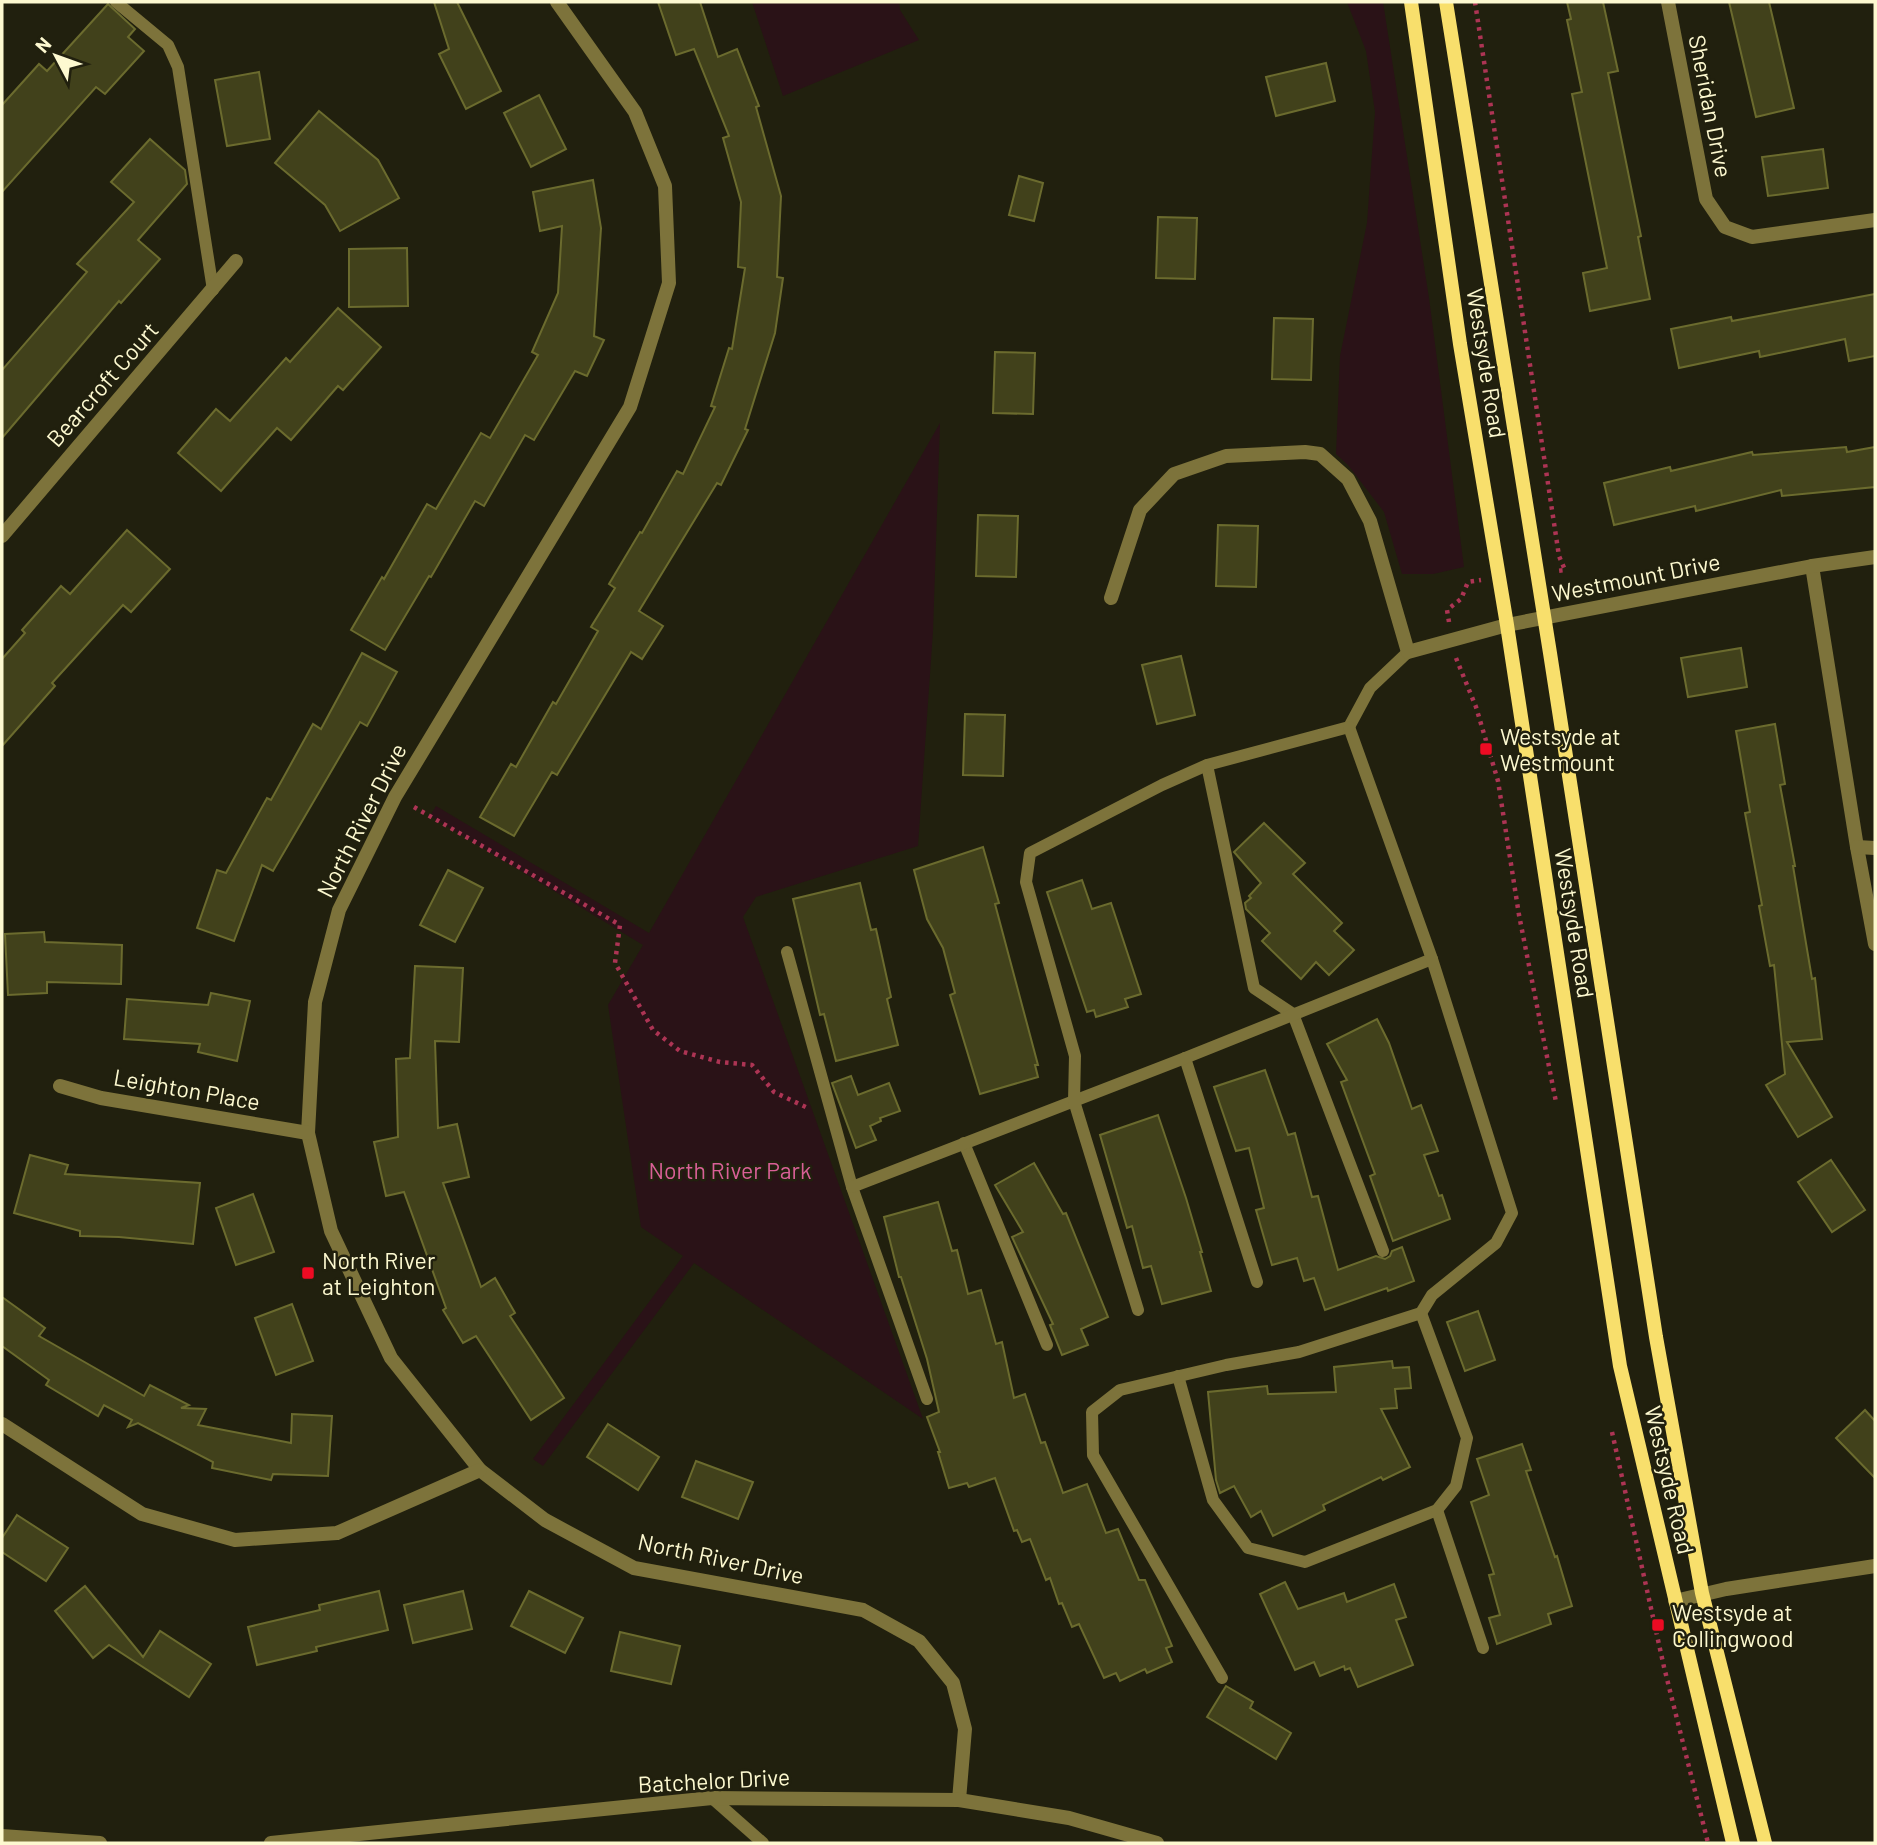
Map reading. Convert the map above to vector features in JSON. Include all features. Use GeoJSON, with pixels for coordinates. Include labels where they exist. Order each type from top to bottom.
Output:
{"type":"FeatureCollection","features":[{"type":"Feature","properties":{"kind":"main road","name":"Westsyde Road"},"geometry":{"type":"LineString","coordinates":[[1411,2],[1460,344],[1507,625],[1620,1366],[1733,1843]]}},
{"type":"Feature","properties":{"kind":"main road","name":"Westsyde Road"},"geometry":{"type":"LineString","coordinates":[[1446,2],[1656,1337],[1702,1593],[1765,1843]]}},
{"type":"Feature","properties":{"kind":"street","name":"North River Drive"},"geometry":{"type":"LineString","coordinates":[[557,2],[635,113],[665,186],[669,283],[630,407],[395,797],[339,910],[315,1002],[308,1133],[331,1231],[391,1358],[480,1470],[545,1520],[634,1568],[863,1610],[919,1641],[953,1683],[965,1729],[959,1800]]}},
{"type":"Feature","properties":{"kind":"street","name":"Sheridan Drive"},"geometry":{"type":"LineString","coordinates":[[1668,2],[1706,199],[1725,227],[1752,237],[1875,220]]}},
{"type":"Feature","properties":{"kind":"street","name":"Bearcroft Court"},"geometry":{"type":"LineString","coordinates":[[2,536],[236,261]]}},
{"type":"Feature","properties":{"kind":"street"},"geometry":{"type":"LineString","coordinates":[[1111,598],[1140,510],[1174,474],[1226,456],[1305,452],[1320,454],[1348,479],[1370,521],[1409,652]]}},
{"type":"Feature","properties":{"kind":"street","name":"Westmount Drive"},"geometry":{"type":"LineString","coordinates":[[1409,652],[1507,625],[1812,566],[1875,557]]}},
{"type":"Feature","properties":{"kind":"street"},"geometry":{"type":"LineString","coordinates":[[1812,566],[1875,944]]}},
{"type":"Feature","properties":{"kind":"street"},"geometry":{"type":"LineString","coordinates":[[1857,847],[1875,848]]}},
{"type":"Feature","properties":{"kind":"street","name":"Leighton Place"},"geometry":{"type":"LineString","coordinates":[[60,1086],[101,1098],[308,1133]]}},
{"type":"Feature","properties":{"kind":"street"},"geometry":{"type":"LineString","coordinates":[[2,1424],[142,1514],[235,1540],[337,1533],[480,1470]]}},
{"type":"Feature","properties":{"kind":"street"},"geometry":{"type":"LineString","coordinates":[[1675,1601],[1702,1593],[1875,1566]]}},
{"type":"Feature","properties":{"kind":"street","name":"Batchelor Drive"},"geometry":{"type":"LineString","coordinates":[[271,1843],[712,1798],[959,1800],[1069,1818],[1157,1843]]}},
{"type":"Feature","properties":{"kind":"street"},"geometry":{"type":"LineString","coordinates":[[2,1836],[100,1843]]}},
{"type":"Feature","properties":{"kind":"lane"},"geometry":{"type":"LineString","coordinates":[[116,2],[167,45],[178,66],[212,290]]}},
{"type":"Feature","properties":{"kind":"lane"},"geometry":{"type":"LineString","coordinates":[[1139,1310],[1074,1101],[1075,1056],[1026,882],[1030,853],[1206,765],[1349,727],[1370,688],[1409,652]]}},
{"type":"Feature","properties":{"kind":"lane"},"geometry":{"type":"LineString","coordinates":[[1222,1678],[1093,1455],[1092,1412],[1120,1390],[1299,1352],[1422,1313],[1432,1295],[1496,1243],[1512,1213],[1432,959],[1349,727]]}},
{"type":"Feature","properties":{"kind":"lane"},"geometry":{"type":"LineString","coordinates":[[1206,765],[1254,988],[1293,1014],[1383,1251]]}},
{"type":"Feature","properties":{"kind":"lane"},"geometry":{"type":"LineString","coordinates":[[787,952],[852,1187],[927,1399]]}},
{"type":"Feature","properties":{"kind":"lane"},"geometry":{"type":"LineString","coordinates":[[852,1187],[1432,959]]}},
{"type":"Feature","properties":{"kind":"lane"},"geometry":{"type":"LineString","coordinates":[[1185,1058],[1257,1282]]}},
{"type":"Feature","properties":{"kind":"lane"},"geometry":{"type":"LineString","coordinates":[[964,1143],[1047,1345]]}},
{"type":"Feature","properties":{"kind":"lane"},"geometry":{"type":"LineString","coordinates":[[1178,1376],[1213,1500],[1248,1548],[1305,1562],[1437,1510],[1456,1486],[1467,1438],[1422,1313]]}},
{"type":"Feature","properties":{"kind":"lane"},"geometry":{"type":"LineString","coordinates":[[1437,1510],[1483,1648]]}},
{"type":"Feature","properties":{"kind":"lane"},"geometry":{"type":"LineString","coordinates":[[712,1798],[763,1843]]}},
{"type":"Feature","properties":{"kind":"path"},"geometry":{"type":"LineString","coordinates":[[1475,2],[1559,555],[1565,570]]}},
{"type":"Feature","properties":{"kind":"path"},"geometry":{"type":"LineString","coordinates":[[1447,610],[1461,599],[1468,582]]}},
{"type":"Feature","properties":{"kind":"path"},"geometry":{"type":"LineString","coordinates":[[414,807],[620,925],[615,962],[653,1030],[680,1051],[720,1062],[752,1065],[774,1092],[834,1120]]}},
{"type":"Feature","properties":{"kind":"green space"},"geometry":{"type":"Polygon","coordinates":[[[752,2],[899,2],[900,10],[919,40],[783,96],[752,2]]]}},
{"type":"Feature","properties":{"kind":"green space"},"geometry":{"type":"Polygon","coordinates":[[[1347,2],[1383,2],[1429,298],[1464,567],[1433,574],[1402,574],[1384,512],[1348,465],[1336,454],[1340,356],[1367,223],[1375,112],[1366,51],[1347,2]]]}},
{"type":"Feature","properties":{"kind":"green space","name":"North River Park"},"geometry":{"type":"Polygon","coordinates":[[[940,423],[933,631],[918,846],[756,897],[743,917],[923,1419],[694,1263],[543,1466],[533,1459],[683,1256],[641,1227],[608,1005],[643,945],[430,816],[436,806],[649,933],[940,423]]]}},
{"type":"Feature","properties":{"kind":"building"},"geometry":{"type":"Polygon","coordinates":[[[434,2],[457,2],[501,91],[466,109],[439,54],[449,49],[434,2]]]}},
{"type":"Feature","properties":{"kind":"building"},"geometry":{"type":"Polygon","coordinates":[[[658,2],[700,2],[718,57],[737,49],[759,106],[756,107],[781,196],[777,277],[783,278],[775,333],[745,429],[748,430],[721,485],[717,483],[639,611],[663,626],[642,659],[631,652],[557,775],[552,772],[514,836],[480,817],[511,764],[516,767],[553,702],[556,704],[598,631],[591,627],[615,588],[609,584],[677,471],[683,474],[715,407],[711,406],[729,348],[732,349],[745,268],[738,267],[741,202],[723,138],[729,136],[694,49],[676,55],[658,2]]]}},
{"type":"Feature","properties":{"kind":"building"},"geometry":{"type":"Polygon","coordinates":[[[1567,2],[1603,2],[1618,71],[1608,73],[1641,236],[1638,237],[1650,299],[1590,311],[1583,273],[1607,268],[1572,94],[1582,92],[1567,20],[1571,19],[1567,2]]]}},
{"type":"Feature","properties":{"kind":"building"},"geometry":{"type":"Polygon","coordinates":[[[1729,2],[1769,2],[1794,108],[1756,117],[1729,2]]]}},
{"type":"Feature","properties":{"kind":"building"},"geometry":{"type":"Polygon","coordinates":[[[108,4],[135,29],[128,37],[144,51],[105,94],[96,87],[2,192],[2,105],[39,64],[47,71],[108,4]]]}},
{"type":"Feature","properties":{"kind":"building"},"geometry":{"type":"Polygon","coordinates":[[[1326,63],[1335,101],[1276,116],[1266,77],[1326,63]]]}},
{"type":"Feature","properties":{"kind":"building"},"geometry":{"type":"Polygon","coordinates":[[[259,72],[270,139],[227,146],[215,80],[259,72]]]}},
{"type":"Feature","properties":{"kind":"building"},"geometry":{"type":"Polygon","coordinates":[[[539,95],[566,149],[531,167],[504,113],[539,95]]]}},
{"type":"Feature","properties":{"kind":"building"},"geometry":{"type":"Polygon","coordinates":[[[319,111],[378,160],[399,198],[340,231],[325,205],[275,163],[319,111]]]}},
{"type":"Feature","properties":{"kind":"building"},"geometry":{"type":"Polygon","coordinates":[[[150,139],[185,170],[187,184],[138,240],[160,259],[121,303],[119,301],[2,438],[2,370],[87,272],[77,264],[134,202],[111,182],[150,139]]]}},
{"type":"Feature","properties":{"kind":"building"},"geometry":{"type":"Polygon","coordinates":[[[1823,149],[1828,188],[1768,196],[1762,157],[1823,149]]]}},
{"type":"Feature","properties":{"kind":"building"},"geometry":{"type":"Polygon","coordinates":[[[1019,176],[1043,183],[1034,221],[1009,215],[1019,176]]]}},
{"type":"Feature","properties":{"kind":"building"},"geometry":{"type":"Polygon","coordinates":[[[593,180],[601,228],[594,336],[604,340],[587,376],[575,371],[534,440],[525,435],[484,506],[475,501],[385,650],[351,630],[427,504],[436,509],[481,433],[490,438],[538,355],[532,352],[558,293],[562,226],[540,231],[533,192],[593,180]]]}},
{"type":"Feature","properties":{"kind":"building"},"geometry":{"type":"Polygon","coordinates":[[[1158,217],[1197,218],[1195,279],[1156,278],[1158,217]]]}},
{"type":"Feature","properties":{"kind":"building"},"geometry":{"type":"Polygon","coordinates":[[[407,248],[408,306],[349,307],[349,249],[407,248]]]}},
{"type":"Feature","properties":{"kind":"building"},"geometry":{"type":"Polygon","coordinates":[[[1875,294],[1875,356],[1849,361],[1845,339],[1760,357],[1759,351],[1679,368],[1671,329],[1731,317],[1732,321],[1875,294]]]}},
{"type":"Feature","properties":{"kind":"building"},"geometry":{"type":"Polygon","coordinates":[[[338,308],[381,347],[343,390],[338,386],[291,440],[277,428],[221,491],[178,453],[216,409],[230,421],[286,358],[290,362],[338,308]]]}},
{"type":"Feature","properties":{"kind":"building"},"geometry":{"type":"Polygon","coordinates":[[[1274,318],[1313,319],[1311,380],[1272,379],[1274,318]]]}},
{"type":"Feature","properties":{"kind":"building"},"geometry":{"type":"Polygon","coordinates":[[[995,352],[1035,353],[1033,414],[993,413],[995,352]]]}},
{"type":"Feature","properties":{"kind":"building"},"geometry":{"type":"Polygon","coordinates":[[[1846,447],[1847,452],[1875,447],[1875,487],[1782,496],[1781,490],[1696,511],[1695,506],[1614,525],[1604,483],[1670,467],[1671,471],[1752,452],[1753,455],[1846,447]]]}},
{"type":"Feature","properties":{"kind":"building"},"geometry":{"type":"Polygon","coordinates":[[[978,515],[1018,516],[1016,577],[976,576],[978,515]]]}},
{"type":"Feature","properties":{"kind":"building"},"geometry":{"type":"Polygon","coordinates":[[[1218,525],[1258,526],[1256,587],[1216,586],[1218,525]]]}},
{"type":"Feature","properties":{"kind":"building"},"geometry":{"type":"Polygon","coordinates":[[[127,530],[170,569],[131,612],[123,605],[52,683],[55,686],[2,746],[2,659],[25,633],[22,630],[61,586],[70,594],[127,530]]]}},
{"type":"Feature","properties":{"kind":"building"},"geometry":{"type":"Polygon","coordinates":[[[1741,648],[1747,687],[1688,697],[1681,658],[1741,648]]]}},
{"type":"Feature","properties":{"kind":"building"},"geometry":{"type":"Polygon","coordinates":[[[362,653],[397,672],[367,726],[360,722],[273,871],[262,865],[234,941],[197,928],[217,870],[226,873],[267,798],[271,800],[313,724],[321,729],[362,653]]]}},
{"type":"Feature","properties":{"kind":"building"},"geometry":{"type":"Polygon","coordinates":[[[1181,656],[1195,715],[1157,724],[1142,665],[1181,656]]]}},
{"type":"Feature","properties":{"kind":"building"},"geometry":{"type":"Polygon","coordinates":[[[965,714],[1005,715],[1003,776],[963,775],[965,714]]]}},
{"type":"Feature","properties":{"kind":"building"},"geometry":{"type":"Polygon","coordinates":[[[1775,724],[1785,784],[1780,785],[1812,979],[1815,978],[1822,1039],[1787,1042],[1832,1117],[1798,1137],[1766,1085],[1785,1074],[1774,965],[1770,966],[1759,906],[1762,905],[1745,813],[1750,812],[1736,731],[1775,724]]]}},
{"type":"Feature","properties":{"kind":"building"},"geometry":{"type":"Polygon","coordinates":[[[1264,823],[1305,863],[1293,874],[1342,923],[1334,931],[1354,950],[1329,975],[1316,962],[1301,979],[1262,941],[1270,933],[1246,909],[1245,903],[1251,898],[1249,896],[1261,883],[1234,852],[1264,823]]]}},
{"type":"Feature","properties":{"kind":"building"},"geometry":{"type":"Polygon","coordinates":[[[983,847],[999,903],[995,904],[1038,1065],[1035,1065],[1038,1077],[980,1094],[950,995],[955,993],[943,948],[927,919],[914,870],[983,847]]]}},
{"type":"Feature","properties":{"kind":"building"},"geometry":{"type":"Polygon","coordinates":[[[448,870],[483,888],[455,942],[420,925],[448,870]]]}},
{"type":"Feature","properties":{"kind":"building"},"geometry":{"type":"Polygon","coordinates":[[[1082,880],[1092,909],[1111,903],[1141,994],[1125,999],[1128,1007],[1096,1017],[1094,1010],[1087,1012],[1047,892],[1082,880]]]}},
{"type":"Feature","properties":{"kind":"building"},"geometry":{"type":"Polygon","coordinates":[[[860,883],[871,930],[876,929],[891,997],[887,999],[898,1045],[836,1061],[824,1014],[820,1015],[793,899],[860,883]]]}},
{"type":"Feature","properties":{"kind":"building"},"geometry":{"type":"Polygon","coordinates":[[[44,932],[45,942],[122,945],[121,984],[47,982],[47,993],[8,995],[5,934],[44,932]]]}},
{"type":"Feature","properties":{"kind":"building"},"geometry":{"type":"Polygon","coordinates":[[[415,966],[463,968],[459,1042],[435,1041],[438,1128],[457,1124],[469,1177],[443,1183],[481,1287],[495,1278],[515,1313],[510,1316],[564,1398],[531,1420],[476,1336],[463,1343],[443,1310],[446,1308],[404,1192],[386,1196],[374,1142],[398,1137],[396,1059],[410,1058],[415,966]]]}},
{"type":"Feature","properties":{"kind":"building"},"geometry":{"type":"Polygon","coordinates":[[[211,993],[250,1001],[237,1061],[198,1052],[200,1044],[124,1039],[127,999],[208,1005],[211,993]]]}},
{"type":"Feature","properties":{"kind":"building"},"geometry":{"type":"Polygon","coordinates":[[[1377,1019],[1389,1043],[1412,1109],[1421,1105],[1438,1151],[1424,1155],[1450,1219],[1393,1241],[1370,1176],[1375,1174],[1341,1082],[1347,1080],[1327,1044],[1377,1019]]]}},
{"type":"Feature","properties":{"kind":"building"},"geometry":{"type":"Polygon","coordinates":[[[1265,1070],[1288,1135],[1295,1133],[1312,1197],[1318,1196],[1338,1270],[1376,1256],[1385,1259],[1392,1251],[1402,1247],[1414,1281],[1325,1310],[1314,1278],[1304,1281],[1297,1258],[1272,1265],[1256,1210],[1264,1208],[1249,1148],[1236,1151],[1214,1087],[1265,1070]]]}},
{"type":"Feature","properties":{"kind":"building"},"geometry":{"type":"Polygon","coordinates":[[[851,1076],[858,1095],[889,1083],[900,1111],[880,1118],[881,1121],[870,1126],[876,1140],[856,1148],[832,1083],[851,1076]]]}},
{"type":"Feature","properties":{"kind":"building"},"geometry":{"type":"Polygon","coordinates":[[[1158,1115],[1186,1198],[1211,1291],[1162,1304],[1151,1266],[1143,1268],[1132,1226],[1127,1228],[1100,1135],[1158,1115]]]}},
{"type":"Feature","properties":{"kind":"building"},"geometry":{"type":"Polygon","coordinates":[[[30,1155],[68,1165],[65,1174],[200,1183],[193,1244],[80,1236],[80,1231],[14,1213],[30,1155]]]}},
{"type":"Feature","properties":{"kind":"building"},"geometry":{"type":"Polygon","coordinates":[[[1831,1160],[1865,1210],[1832,1232],[1798,1182],[1831,1160]]]}},
{"type":"Feature","properties":{"kind":"building"},"geometry":{"type":"Polygon","coordinates":[[[1034,1163],[1063,1214],[1066,1213],[1108,1317],[1081,1329],[1088,1345],[1062,1355],[1050,1325],[1053,1324],[1012,1237],[1023,1232],[995,1185],[1034,1163]]]}},
{"type":"Feature","properties":{"kind":"building"},"geometry":{"type":"Polygon","coordinates":[[[253,1194],[274,1252],[236,1265],[216,1208],[253,1194]]]}},
{"type":"Feature","properties":{"kind":"building"},"geometry":{"type":"Polygon","coordinates":[[[938,1202],[952,1251],[957,1250],[968,1294],[981,1290],[996,1344],[1002,1342],[1014,1398],[1025,1394],[1041,1443],[1045,1442],[1063,1493],[1087,1484],[1106,1533],[1118,1529],[1139,1580],[1145,1580],[1172,1646],[1166,1648],[1172,1662],[1147,1673],[1145,1669],[1120,1681],[1116,1673],[1104,1678],[1079,1624],[1072,1627],[1062,1603],[1059,1604],[1050,1578],[1046,1580],[1030,1539],[1022,1542],[1017,1530],[1014,1531],[995,1478],[969,1487],[967,1483],[949,1488],[927,1417],[939,1412],[927,1359],[899,1277],[884,1217],[938,1202]]]}},
{"type":"Feature","properties":{"kind":"building"},"geometry":{"type":"Polygon","coordinates":[[[2,1297],[45,1328],[39,1336],[144,1396],[150,1385],[189,1405],[181,1408],[206,1409],[198,1425],[291,1443],[292,1414],[332,1416],[328,1476],[273,1474],[271,1480],[212,1468],[213,1462],[138,1423],[128,1427],[132,1420],[104,1405],[98,1416],[46,1385],[49,1380],[2,1346],[2,1297]]]}},
{"type":"Feature","properties":{"kind":"building"},"geometry":{"type":"Polygon","coordinates":[[[292,1304],[313,1361],[276,1375],[255,1318],[292,1304]]]}},
{"type":"Feature","properties":{"kind":"building"},"geometry":{"type":"Polygon","coordinates":[[[1478,1311],[1495,1360],[1465,1371],[1447,1322],[1478,1311]]]}},
{"type":"Feature","properties":{"kind":"building"},"geometry":{"type":"Polygon","coordinates":[[[1392,1361],[1393,1368],[1409,1367],[1411,1388],[1395,1389],[1397,1408],[1381,1409],[1410,1467],[1383,1480],[1381,1477],[1323,1505],[1325,1510],[1273,1536],[1261,1511],[1251,1517],[1234,1486],[1220,1493],[1216,1480],[1208,1392],[1267,1386],[1268,1394],[1336,1392],[1334,1367],[1392,1361]]]}},
{"type":"Feature","properties":{"kind":"building"},"geometry":{"type":"Polygon","coordinates":[[[1865,1410],[1875,1421],[1875,1478],[1836,1438],[1865,1410]]]}},
{"type":"Feature","properties":{"kind":"building"},"geometry":{"type":"Polygon","coordinates":[[[608,1424],[659,1457],[638,1490],[587,1457],[608,1424]]]}},
{"type":"Feature","properties":{"kind":"building"},"geometry":{"type":"Polygon","coordinates":[[[1522,1444],[1531,1470],[1526,1471],[1572,1606],[1548,1614],[1551,1624],[1497,1644],[1489,1618],[1500,1615],[1489,1575],[1494,1574],[1471,1502],[1489,1495],[1477,1459],[1522,1444]]]}},
{"type":"Feature","properties":{"kind":"building"},"geometry":{"type":"Polygon","coordinates":[[[696,1461],[753,1482],[738,1519],[682,1497],[696,1461]]]}},
{"type":"Feature","properties":{"kind":"building"},"geometry":{"type":"Polygon","coordinates":[[[17,1515],[68,1548],[46,1581],[2,1552],[2,1538],[17,1515]]]}},
{"type":"Feature","properties":{"kind":"building"},"geometry":{"type":"Polygon","coordinates":[[[1285,1582],[1298,1609],[1344,1593],[1347,1602],[1394,1584],[1406,1617],[1396,1620],[1413,1665],[1358,1687],[1350,1668],[1345,1670],[1344,1666],[1320,1676],[1314,1662],[1295,1670],[1260,1594],[1285,1582]]]}},
{"type":"Feature","properties":{"kind":"building"},"geometry":{"type":"Polygon","coordinates":[[[85,1586],[143,1657],[160,1631],[211,1664],[189,1697],[109,1645],[93,1658],[55,1611],[85,1586]]]}},
{"type":"Feature","properties":{"kind":"building"},"geometry":{"type":"Polygon","coordinates":[[[379,1591],[388,1630],[316,1647],[317,1651],[257,1665],[248,1627],[320,1610],[319,1605],[379,1591]]]}},
{"type":"Feature","properties":{"kind":"building"},"geometry":{"type":"Polygon","coordinates":[[[463,1591],[472,1629],[413,1643],[404,1605],[463,1591]]]}},
{"type":"Feature","properties":{"kind":"building"},"geometry":{"type":"Polygon","coordinates":[[[529,1591],[583,1618],[565,1653],[511,1626],[529,1591]]]}},
{"type":"Feature","properties":{"kind":"building"},"geometry":{"type":"Polygon","coordinates":[[[620,1632],[680,1646],[671,1684],[611,1671],[620,1632]]]}},
{"type":"Feature","properties":{"kind":"building"},"geometry":{"type":"Polygon","coordinates":[[[1226,1686],[1253,1702],[1250,1708],[1291,1733],[1276,1759],[1207,1717],[1226,1686]]]}},
{"type":"Feature","properties":{"kind":"place","name":"Westsyde at Westmount"},"geometry":{"type":"Point","coordinates":[1486,749]}},
{"type":"Feature","properties":{"kind":"place","name":"North River at Leighton"},"geometry":{"type":"Point","coordinates":[308,1273]}},
{"type":"Feature","properties":{"kind":"place","name":"Westsyde at Collingwood"},"geometry":{"type":"Point","coordinates":[1658,1625]}}]}
